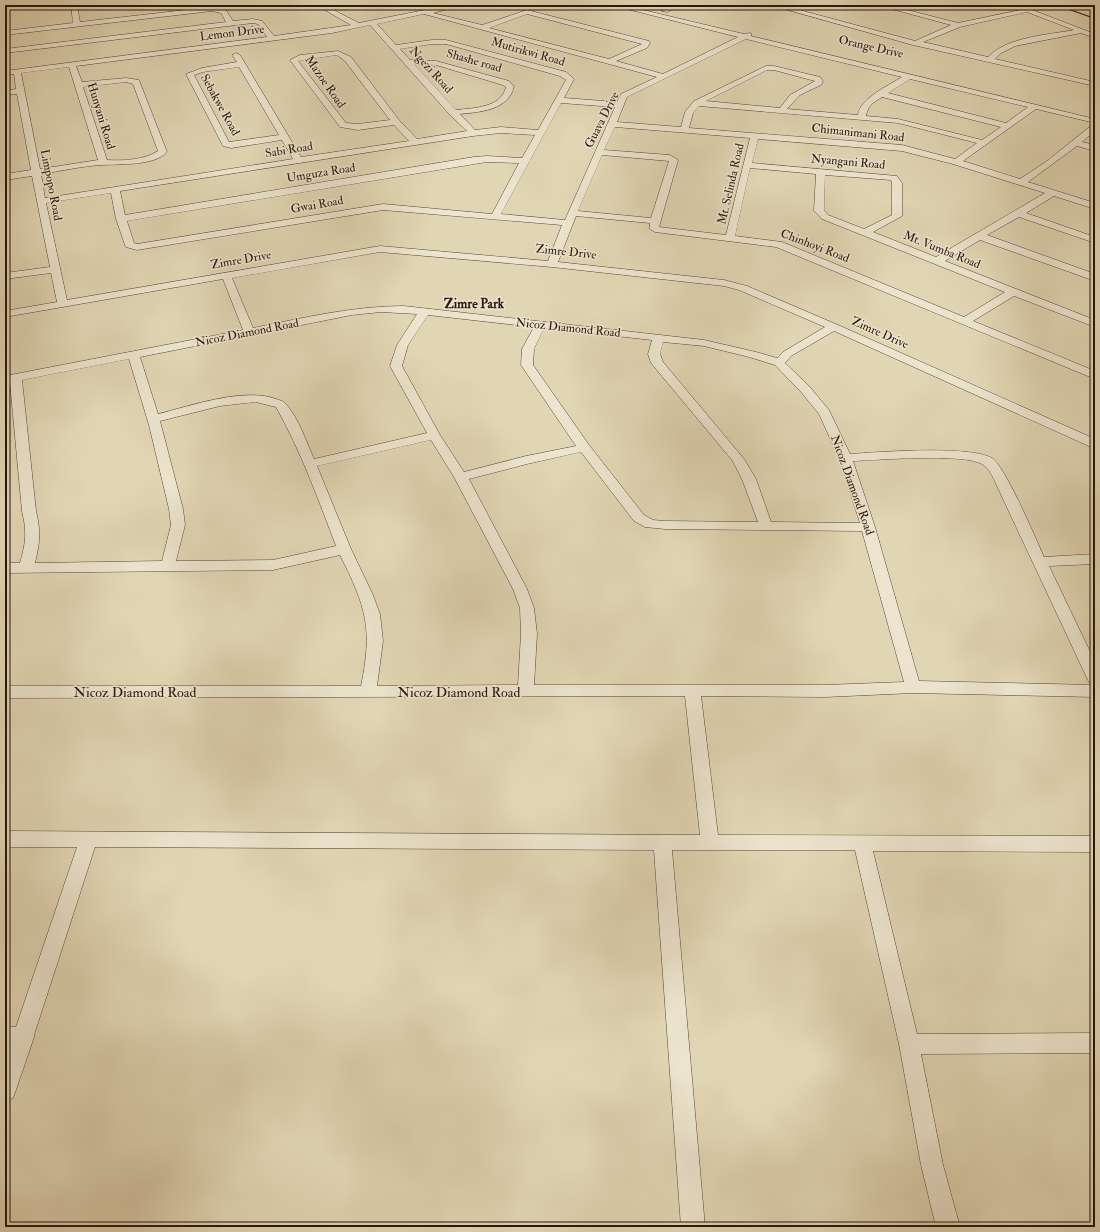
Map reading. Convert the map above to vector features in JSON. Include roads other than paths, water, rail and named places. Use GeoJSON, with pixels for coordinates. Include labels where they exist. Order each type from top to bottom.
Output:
{"type":"FeatureCollection","features":[{"type":"Feature","properties":{"kind":"highway"},"geometry":{"type":"LineString","coordinates":[[1067,5],[1095,15]]}},
{"type":"Feature","properties":{"kind":"highway"},"geometry":{"type":"LineString","coordinates":[[1082,5],[1095,10]]}},
{"type":"Feature","properties":{"kind":"street"},"geometry":{"type":"LineString","coordinates":[[74,5],[77,24]]}},
{"type":"Feature","properties":{"kind":"street"},"geometry":{"type":"LineString","coordinates":[[319,5],[358,26]]}},
{"type":"Feature","properties":{"kind":"street","name":"Lemon Drive"},"geometry":{"type":"LineString","coordinates":[[5,72],[72,64],[127,47],[230,44],[272,39],[372,24],[460,5]]}},
{"type":"Feature","properties":{"kind":"street"},"geometry":{"type":"LineString","coordinates":[[614,5],[1095,121]]}},
{"type":"Feature","properties":{"kind":"street","name":"Orange Drive"},"geometry":{"type":"LineString","coordinates":[[641,5],[1095,113]]}},
{"type":"Feature","properties":{"kind":"street"},"geometry":{"type":"LineString","coordinates":[[665,11],[678,5]]}},
{"type":"Feature","properties":{"kind":"street"},"geometry":{"type":"LineString","coordinates":[[773,5],[916,43],[1095,84]]}},
{"type":"Feature","properties":{"kind":"street"},"geometry":{"type":"LineString","coordinates":[[880,5],[958,25]]}},
{"type":"Feature","properties":{"kind":"street"},"geometry":{"type":"LineString","coordinates":[[1013,5],[1095,36]]}},
{"type":"Feature","properties":{"kind":"street"},"geometry":{"type":"LineString","coordinates":[[5,33],[212,9],[224,11],[230,23]]}},
{"type":"Feature","properties":{"kind":"street"},"geometry":{"type":"LineString","coordinates":[[916,43],[958,25],[1028,10]]}},
{"type":"Feature","properties":{"kind":"street"},"geometry":{"type":"LineString","coordinates":[[426,12],[662,76]]}},
{"type":"Feature","properties":{"kind":"street"},"geometry":{"type":"LineString","coordinates":[[481,28],[523,12],[527,12],[646,43],[644,46],[609,62]]}},
{"type":"Feature","properties":{"kind":"street"},"geometry":{"type":"LineString","coordinates":[[5,51],[127,47],[230,23],[259,22],[272,39]]}},
{"type":"Feature","properties":{"kind":"street","name":"Ngezi Road"},"geometry":{"type":"LineString","coordinates":[[372,24],[409,62],[453,113],[473,133]]}},
{"type":"Feature","properties":{"kind":"street"},"geometry":{"type":"LineString","coordinates":[[990,60],[998,51],[1009,46],[1080,31]]}},
{"type":"Feature","properties":{"kind":"street","name":"Guava Drive"},"geometry":{"type":"LineString","coordinates":[[552,264],[598,152],[620,105],[627,94],[754,32]]}},
{"type":"Feature","properties":{"kind":"street","name":"Mutirikwi Road"},"geometry":{"type":"LineString","coordinates":[[395,47],[443,42],[563,74],[570,80],[495,216]]}},
{"type":"Feature","properties":{"kind":"street"},"geometry":{"type":"LineString","coordinates":[[230,44],[298,160]]}},
{"type":"Feature","properties":{"kind":"street","name":"Mazoe Road"},"geometry":{"type":"LineString","coordinates":[[396,122],[358,126],[343,125],[294,60],[300,57],[338,53],[345,56],[358,70],[396,122],[415,142]]}},
{"type":"Feature","properties":{"kind":"street","name":"Shashe road"},"geometry":{"type":"LineString","coordinates":[[409,62],[436,63],[506,83],[510,86],[506,97],[497,106],[453,113]]}},
{"type":"Feature","properties":{"kind":"street","name":"Hunyani Road"},"geometry":{"type":"LineString","coordinates":[[72,64],[103,162],[112,163],[158,156],[164,152],[136,82],[126,80],[79,85]]}},
{"type":"Feature","properties":{"kind":"street","name":"Sebakwe Road"},"geometry":{"type":"LineString","coordinates":[[241,64],[202,70],[190,74],[226,144],[231,145],[284,137]]}},
{"type":"Feature","properties":{"kind":"street"},"geometry":{"type":"LineString","coordinates":[[684,130],[689,112],[697,103],[770,67],[817,79],[819,81],[818,83],[793,96],[787,102],[782,111]]}},
{"type":"Feature","properties":{"kind":"street","name":"Limpopo Road"},"geometry":{"type":"LineString","coordinates":[[16,71],[63,304]]}},
{"type":"Feature","properties":{"kind":"street"},"geometry":{"type":"LineString","coordinates":[[862,117],[863,109],[867,104],[909,76]]}},
{"type":"Feature","properties":{"kind":"street"},"geometry":{"type":"LineString","coordinates":[[5,93],[20,91]]}},
{"type":"Feature","properties":{"kind":"street"},"geometry":{"type":"LineString","coordinates":[[881,94],[1008,126]]}},
{"type":"Feature","properties":{"kind":"street"},"geometry":{"type":"LineString","coordinates":[[560,100],[620,105]]}},
{"type":"Feature","properties":{"kind":"street"},"geometry":{"type":"LineString","coordinates":[[697,103],[862,117],[903,122],[985,143]]}},
{"type":"Feature","properties":{"kind":"street"},"geometry":{"type":"LineString","coordinates":[[956,162],[1034,107]]}},
{"type":"Feature","properties":{"kind":"street","name":"Chimanimani Road"},"geometry":{"type":"LineString","coordinates":[[611,124],[892,147],[956,162],[1095,206]]}},
{"type":"Feature","properties":{"kind":"street"},"geometry":{"type":"LineString","coordinates":[[1022,182],[1050,164],[1095,127]]}},
{"type":"Feature","properties":{"kind":"street","name":"Sabi Road"},"geometry":{"type":"LineString","coordinates":[[41,201],[473,133],[501,130],[541,133]]}},
{"type":"Feature","properties":{"kind":"street","name":"Mt. Selinda Road"},"geometry":{"type":"LineString","coordinates":[[730,238],[755,135]]}},
{"type":"Feature","properties":{"kind":"street"},"geometry":{"type":"LineString","coordinates":[[1075,143],[1095,148]]}},
{"type":"Feature","properties":{"kind":"street"},"geometry":{"type":"LineString","coordinates":[[572,213],[655,221],[674,160],[670,158],[598,152]]}},
{"type":"Feature","properties":{"kind":"street","name":"Umguza Road"},"geometry":{"type":"LineString","coordinates":[[121,219],[474,160],[487,159],[526,161]]}},
{"type":"Feature","properties":{"kind":"street"},"geometry":{"type":"LineString","coordinates":[[5,177],[103,162]]}},
{"type":"Feature","properties":{"kind":"street","name":"Nyangani Road"},"geometry":{"type":"LineString","coordinates":[[747,165],[889,177],[896,179],[897,216],[864,233]]}},
{"type":"Feature","properties":{"kind":"street","name":"Mt. Vumba Road"},"geometry":{"type":"LineString","coordinates":[[821,171],[819,211],[825,217],[1095,324]]}},
{"type":"Feature","properties":{"kind":"street","name":"Gwai Road"},"geometry":{"type":"LineString","coordinates":[[115,189],[121,219],[130,245],[141,248],[383,207],[568,223]]}},
{"type":"Feature","properties":{"kind":"street"},"geometry":{"type":"LineString","coordinates":[[937,261],[1054,192]]}},
{"type":"Feature","properties":{"kind":"street"},"geometry":{"type":"LineString","coordinates":[[1018,213],[1095,240]]}},
{"type":"Feature","properties":{"kind":"street","name":"Chinhoyi Road"},"geometry":{"type":"LineString","coordinates":[[655,221],[654,227],[659,231],[778,244],[1095,375]]}},
{"type":"Feature","properties":{"kind":"street"},"geometry":{"type":"LineString","coordinates":[[980,236],[1095,278]]}},
{"type":"Feature","properties":{"kind":"street","name":"Zimre Drive"},"geometry":{"type":"LineString","coordinates":[[5,314],[380,249],[552,264],[724,283],[743,288],[834,327],[1095,444]]}},
{"type":"Feature","properties":{"kind":"street"},"geometry":{"type":"LineString","coordinates":[[5,276],[56,269]]}},
{"type":"Feature","properties":{"kind":"street"},"geometry":{"type":"LineString","coordinates":[[226,275],[249,332]]}},
{"type":"Feature","properties":{"kind":"street"},"geometry":{"type":"LineString","coordinates":[[965,321],[1013,292]]}},
{"type":"Feature","properties":{"kind":"street","name":"Nicoz Diamond Road"},"geometry":{"type":"LineString","coordinates":[[11,379],[371,309],[404,309],[704,343],[752,354],[779,363],[805,389],[825,413],[845,458],[868,527],[913,687]]}},
{"type":"Feature","properties":{"kind":"street"},"geometry":{"type":"LineString","coordinates":[[424,312],[405,342],[396,366],[434,435],[461,477],[520,589],[527,608],[529,634],[526,691]]}},
{"type":"Feature","properties":{"kind":"street"},"geometry":{"type":"LineString","coordinates":[[540,325],[527,349],[525,357],[527,365],[584,448],[639,518],[650,524],[665,525],[868,527]]}},
{"type":"Feature","properties":{"kind":"street"},"geometry":{"type":"LineString","coordinates":[[779,363],[787,354],[834,327]]}},
{"type":"Feature","properties":{"kind":"street"},"geometry":{"type":"LineString","coordinates":[[658,337],[654,354],[657,363],[738,459],[750,479],[766,526]]}},
{"type":"Feature","properties":{"kind":"street"},"geometry":{"type":"LineString","coordinates":[[134,355],[153,418],[176,509],[178,525],[168,566]]}},
{"type":"Feature","properties":{"kind":"street"},"geometry":{"type":"LineString","coordinates":[[11,379],[16,389],[29,511],[33,528],[33,542],[26,568]]}},
{"type":"Feature","properties":{"kind":"street"},"geometry":{"type":"LineString","coordinates":[[153,418],[220,402],[256,398],[265,399],[281,406],[292,424],[310,464],[344,549],[370,604],[375,625],[375,650],[368,692]]}},
{"type":"Feature","properties":{"kind":"street"},"geometry":{"type":"LineString","coordinates":[[310,464],[434,435]]}},
{"type":"Feature","properties":{"kind":"street"},"geometry":{"type":"LineString","coordinates":[[461,477],[526,460],[584,448]]}},
{"type":"Feature","properties":{"kind":"street"},"geometry":{"type":"LineString","coordinates":[[845,458],[974,456],[993,466],[1095,678]]}},
{"type":"Feature","properties":{"kind":"street"},"geometry":{"type":"LineString","coordinates":[[5,568],[273,565],[344,549]]}},
{"type":"Feature","properties":{"kind":"street"},"geometry":{"type":"LineString","coordinates":[[1039,562],[1095,559]]}},
{"type":"Feature","properties":{"kind":"street","name":"Nicoz Diamond Road"},"geometry":{"type":"LineString","coordinates":[[5,692],[824,691],[913,687],[1095,691]]}},
{"type":"Feature","properties":{"kind":"street"},"geometry":{"type":"LineString","coordinates":[[692,690],[710,843]]}},
{"type":"Feature","properties":{"kind":"street"},"geometry":{"type":"LineString","coordinates":[[5,840],[1095,844]]}},
{"type":"Feature","properties":{"kind":"street"},"geometry":{"type":"LineString","coordinates":[[5,1090],[14,1037],[88,840]]}},
{"type":"Feature","properties":{"kind":"street"},"geometry":{"type":"LineString","coordinates":[[662,842],[693,1227]]}},
{"type":"Feature","properties":{"kind":"street"},"geometry":{"type":"LineString","coordinates":[[862,842],[909,1044],[932,1165],[948,1227]]}},
{"type":"Feature","properties":{"kind":"street"},"geometry":{"type":"LineString","coordinates":[[909,1044],[1095,1043]]}},
{"type":"Feature","properties":{"kind":"district","name":"Zimre Park"},"geometry":{"type":"Point","coordinates":[474,304]}}]}
